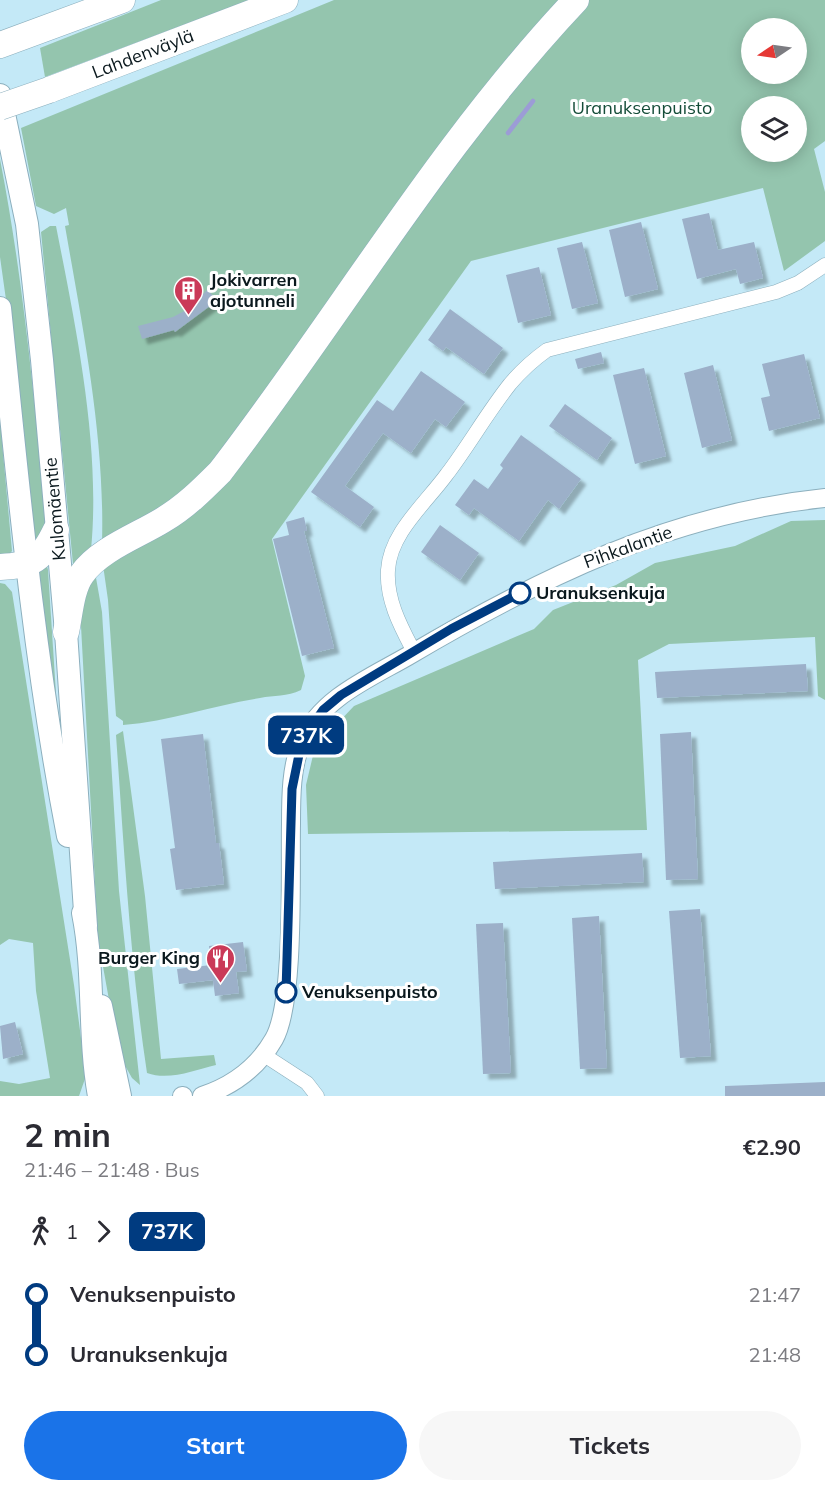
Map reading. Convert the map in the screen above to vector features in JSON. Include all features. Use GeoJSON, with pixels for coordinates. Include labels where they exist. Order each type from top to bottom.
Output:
{"type":"FeatureCollection","features":[{"type":"Feature","properties":{"kind":"highway"},"geometry":{"type":"LineString","coordinates":[[36,32],[84,0]]}},
{"type":"Feature","properties":{"kind":"highway"},"geometry":{"type":"LineString","coordinates":[[0,45],[122,0]]}},
{"type":"Feature","properties":{"kind":"highway","name":"Lahdenväylä"},"geometry":{"type":"LineString","coordinates":[[0,107],[285,0]]}},
{"type":"Feature","properties":{"kind":"highway"},"geometry":{"type":"LineString","coordinates":[[66,632],[76,585],[82,573],[98,558],[165,519],[195,497],[220,472],[470,125],[543,34],[576,0]]}},
{"type":"Feature","properties":{"kind":"highway"},"geometry":{"type":"LineString","coordinates":[[0,567],[25,565],[46,550],[56,530]]}},
{"type":"Feature","properties":{"kind":"main road","name":"Kulomäentie"},"geometry":{"type":"LineString","coordinates":[[0,95],[27,224],[42,360],[66,632],[89,951],[93,1064],[99,1096]]}},
{"type":"Feature","properties":{"kind":"main road","name":"Kulomäentie"},"geometry":{"type":"LineString","coordinates":[[0,308],[25,565],[48,734],[86,926]]}},
{"type":"Feature","properties":{"kind":"main road","name":"Kulomäentie"},"geometry":{"type":"LineString","coordinates":[[89,951],[120,1096]]}},
{"type":"Feature","properties":{"kind":"street"},"geometry":{"type":"LineString","coordinates":[[414,652],[398,620],[391,596],[388,570],[392,551],[406,525],[448,474],[510,384],[528,364],[547,350],[776,292],[798,283],[825,265]]}},
{"type":"Feature","properties":{"kind":"street","name":"Pihkalantie"},"geometry":{"type":"LineString","coordinates":[[202,1096],[236,1081],[264,1055],[276,1037],[286,992],[292,789],[302,740],[323,710],[341,695],[451,629],[553,576],[640,540],[719,516],[825,498]]}},
{"type":"Feature","properties":{"kind":"street"},"geometry":{"type":"LineString","coordinates":[[264,1055],[307,1083],[317,1096]]}},
{"type":"Feature","properties":{"kind":"green space"},"geometry":{"type":"Polygon","coordinates":[[[161,0],[249,0],[45,77],[40,48],[161,0]]]}},
{"type":"Feature","properties":{"kind":"green space"},"geometry":{"type":"Polygon","coordinates":[[[334,0],[565,0],[191,494],[102,543],[100,463],[96,424],[65,226],[69,225],[66,208],[54,214],[36,206],[21,128],[334,0]]]}},
{"type":"Feature","properties":{"kind":"green space","name":"Uranuksenpuisto"},"geometry":{"type":"Polygon","coordinates":[[[588,0],[825,0],[825,141],[814,149],[825,192],[825,241],[784,271],[763,188],[471,261],[272,539],[305,676],[301,690],[291,694],[243,701],[158,720],[123,725],[123,721],[116,716],[108,600],[103,565],[181,518],[456,159],[588,0]]]}},
{"type":"Feature","properties":{"kind":"green space"},"geometry":{"type":"Polygon","coordinates":[[[0,159],[21,292],[46,517],[42,540],[35,546],[23,421],[0,257],[0,159]]]}},
{"type":"Feature","properties":{"kind":"green space"},"geometry":{"type":"Polygon","coordinates":[[[50,226],[56,226],[71,305],[85,387],[93,470],[91,550],[73,564],[41,232],[50,226]]]}},
{"type":"Feature","properties":{"kind":"green space"},"geometry":{"type":"Polygon","coordinates":[[[0,420],[12,551],[7,557],[0,558],[0,420]]]}},
{"type":"Feature","properties":{"kind":"green space"},"geometry":{"type":"Polygon","coordinates":[[[825,520],[825,700],[818,696],[815,637],[669,644],[638,660],[647,830],[308,834],[306,785],[315,747],[354,706],[534,629],[553,610],[616,585],[655,563],[735,546],[791,521],[825,520]]]}},
{"type":"Feature","properties":{"kind":"green space"},"geometry":{"type":"Polygon","coordinates":[[[46,562],[48,570],[58,725],[35,572],[46,562]]]}},
{"type":"Feature","properties":{"kind":"green space"},"geometry":{"type":"Polygon","coordinates":[[[95,572],[102,612],[119,891],[140,1085],[132,1078],[119,1055],[98,939],[81,626],[81,598],[95,572]]]}},
{"type":"Feature","properties":{"kind":"green space"},"geometry":{"type":"Polygon","coordinates":[[[0,583],[5,584],[12,592],[74,985],[86,1076],[79,1096],[0,1096],[0,1081],[19,1084],[50,1078],[36,991],[33,943],[9,939],[0,945],[0,583]]]}},
{"type":"Feature","properties":{"kind":"green space"},"geometry":{"type":"Polygon","coordinates":[[[123,731],[145,896],[161,1059],[214,1055],[216,1065],[191,1072],[164,1076],[147,1073],[132,947],[116,735],[123,731]]]}},
{"type":"Feature","properties":{"kind":"building"},"geometry":{"type":"Polygon","coordinates":[[[709,213],[718,250],[754,242],[763,278],[740,284],[736,269],[697,279],[682,219],[709,213]]]}},
{"type":"Feature","properties":{"kind":"building"},"geometry":{"type":"Polygon","coordinates":[[[641,222],[658,289],[625,297],[609,230],[641,222]]]}},
{"type":"Feature","properties":{"kind":"building"},"geometry":{"type":"Polygon","coordinates":[[[582,242],[598,303],[572,309],[557,248],[582,242]]]}},
{"type":"Feature","properties":{"kind":"building"},"geometry":{"type":"Polygon","coordinates":[[[539,267],[551,315],[518,323],[506,275],[539,267]]]}},
{"type":"Feature","properties":{"kind":"building","name":"Jokivarren ajotunneli"},"geometry":{"type":"Polygon","coordinates":[[[207,290],[218,300],[175,332],[174,330],[142,339],[138,326],[173,317],[190,308],[207,290]]]}},
{"type":"Feature","properties":{"kind":"building"},"geometry":{"type":"Polygon","coordinates":[[[450,309],[503,348],[484,374],[446,347],[443,351],[428,340],[450,309]]]}},
{"type":"Feature","properties":{"kind":"building"},"geometry":{"type":"Polygon","coordinates":[[[601,352],[604,363],[578,369],[575,359],[601,352]]]}},
{"type":"Feature","properties":{"kind":"building"},"geometry":{"type":"Polygon","coordinates":[[[804,354],[820,418],[769,431],[761,398],[770,396],[762,364],[804,354]]]}},
{"type":"Feature","properties":{"kind":"building"},"geometry":{"type":"Polygon","coordinates":[[[713,365],[732,440],[702,448],[684,373],[713,365]]]}},
{"type":"Feature","properties":{"kind":"building"},"geometry":{"type":"Polygon","coordinates":[[[644,368],[666,456],[635,464],[613,375],[644,368]]]}},
{"type":"Feature","properties":{"kind":"building"},"geometry":{"type":"Polygon","coordinates":[[[421,371],[465,402],[446,427],[435,419],[411,453],[383,433],[345,486],[374,507],[360,527],[311,492],[377,400],[393,411],[421,371]]]}},
{"type":"Feature","properties":{"kind":"building"},"geometry":{"type":"Polygon","coordinates":[[[565,404],[612,438],[597,460],[549,426],[565,404]]]}},
{"type":"Feature","properties":{"kind":"building"},"geometry":{"type":"Polygon","coordinates":[[[521,435],[581,479],[559,509],[548,500],[519,541],[474,508],[469,515],[455,505],[474,479],[488,489],[503,468],[500,465],[521,435]]]}},
{"type":"Feature","properties":{"kind":"building"},"geometry":{"type":"Polygon","coordinates":[[[304,517],[307,531],[304,531],[334,648],[302,656],[273,539],[289,535],[286,522],[304,517]]]}},
{"type":"Feature","properties":{"kind":"building"},"geometry":{"type":"Polygon","coordinates":[[[440,525],[479,553],[460,580],[421,552],[440,525]]]}},
{"type":"Feature","properties":{"kind":"building"},"geometry":{"type":"Polygon","coordinates":[[[806,664],[808,691],[657,698],[655,672],[806,664]]]}},
{"type":"Feature","properties":{"kind":"building"},"geometry":{"type":"Polygon","coordinates":[[[691,732],[698,879],[666,880],[660,734],[691,732]]]}},
{"type":"Feature","properties":{"kind":"building"},"geometry":{"type":"Polygon","coordinates":[[[203,734],[216,843],[219,843],[224,884],[176,890],[170,849],[175,848],[161,739],[203,734]]]}},
{"type":"Feature","properties":{"kind":"building"},"geometry":{"type":"Polygon","coordinates":[[[642,853],[644,882],[495,889],[493,862],[642,853]]]}},
{"type":"Feature","properties":{"kind":"building"},"geometry":{"type":"Polygon","coordinates":[[[700,909],[711,1056],[680,1058],[669,911],[700,909]]]}},
{"type":"Feature","properties":{"kind":"building"},"geometry":{"type":"Polygon","coordinates":[[[599,916],[607,1068],[580,1069],[572,918],[599,916]]]}},
{"type":"Feature","properties":{"kind":"building"},"geometry":{"type":"Polygon","coordinates":[[[503,923],[511,1073],[483,1074],[476,924],[503,923]]]}},
{"type":"Feature","properties":{"kind":"building"},"geometry":{"type":"Polygon","coordinates":[[[243,942],[247,971],[236,972],[239,993],[215,996],[213,980],[179,984],[177,969],[211,965],[209,946],[243,942]]]}},
{"type":"Feature","properties":{"kind":"building"},"geometry":{"type":"Polygon","coordinates":[[[15,1022],[23,1054],[3,1059],[0,1026],[15,1022]]]}},
{"type":"Feature","properties":{"kind":"building"},"geometry":{"type":"Polygon","coordinates":[[[825,1082],[825,1096],[725,1096],[725,1086],[825,1082]]]}},
{"type":"Feature","properties":{"kind":"waterway"},"geometry":{"type":"LineString","coordinates":[[508,133],[533,101]]}},
{"type":"Feature","properties":{"kind":"bus line","name":"737K"},"geometry":{"type":"LineString","coordinates":[[286,992],[292,789],[302,740],[323,710],[341,695],[451,629],[520,593]]}},
{"type":"Feature","properties":{"kind":"place","name":"Jokivarren ajotunneli"},"geometry":{"type":"Point","coordinates":[189,316]}},
{"type":"Feature","properties":{"kind":"place","name":"Uranuksenkuja"},"geometry":{"type":"Point","coordinates":[520,593]}},
{"type":"Feature","properties":{"kind":"place","name":"Burger King"},"geometry":{"type":"Point","coordinates":[221,984]}},
{"type":"Feature","properties":{"kind":"place","name":"Venuksenpuisto"},"geometry":{"type":"Point","coordinates":[286,992]}}]}
